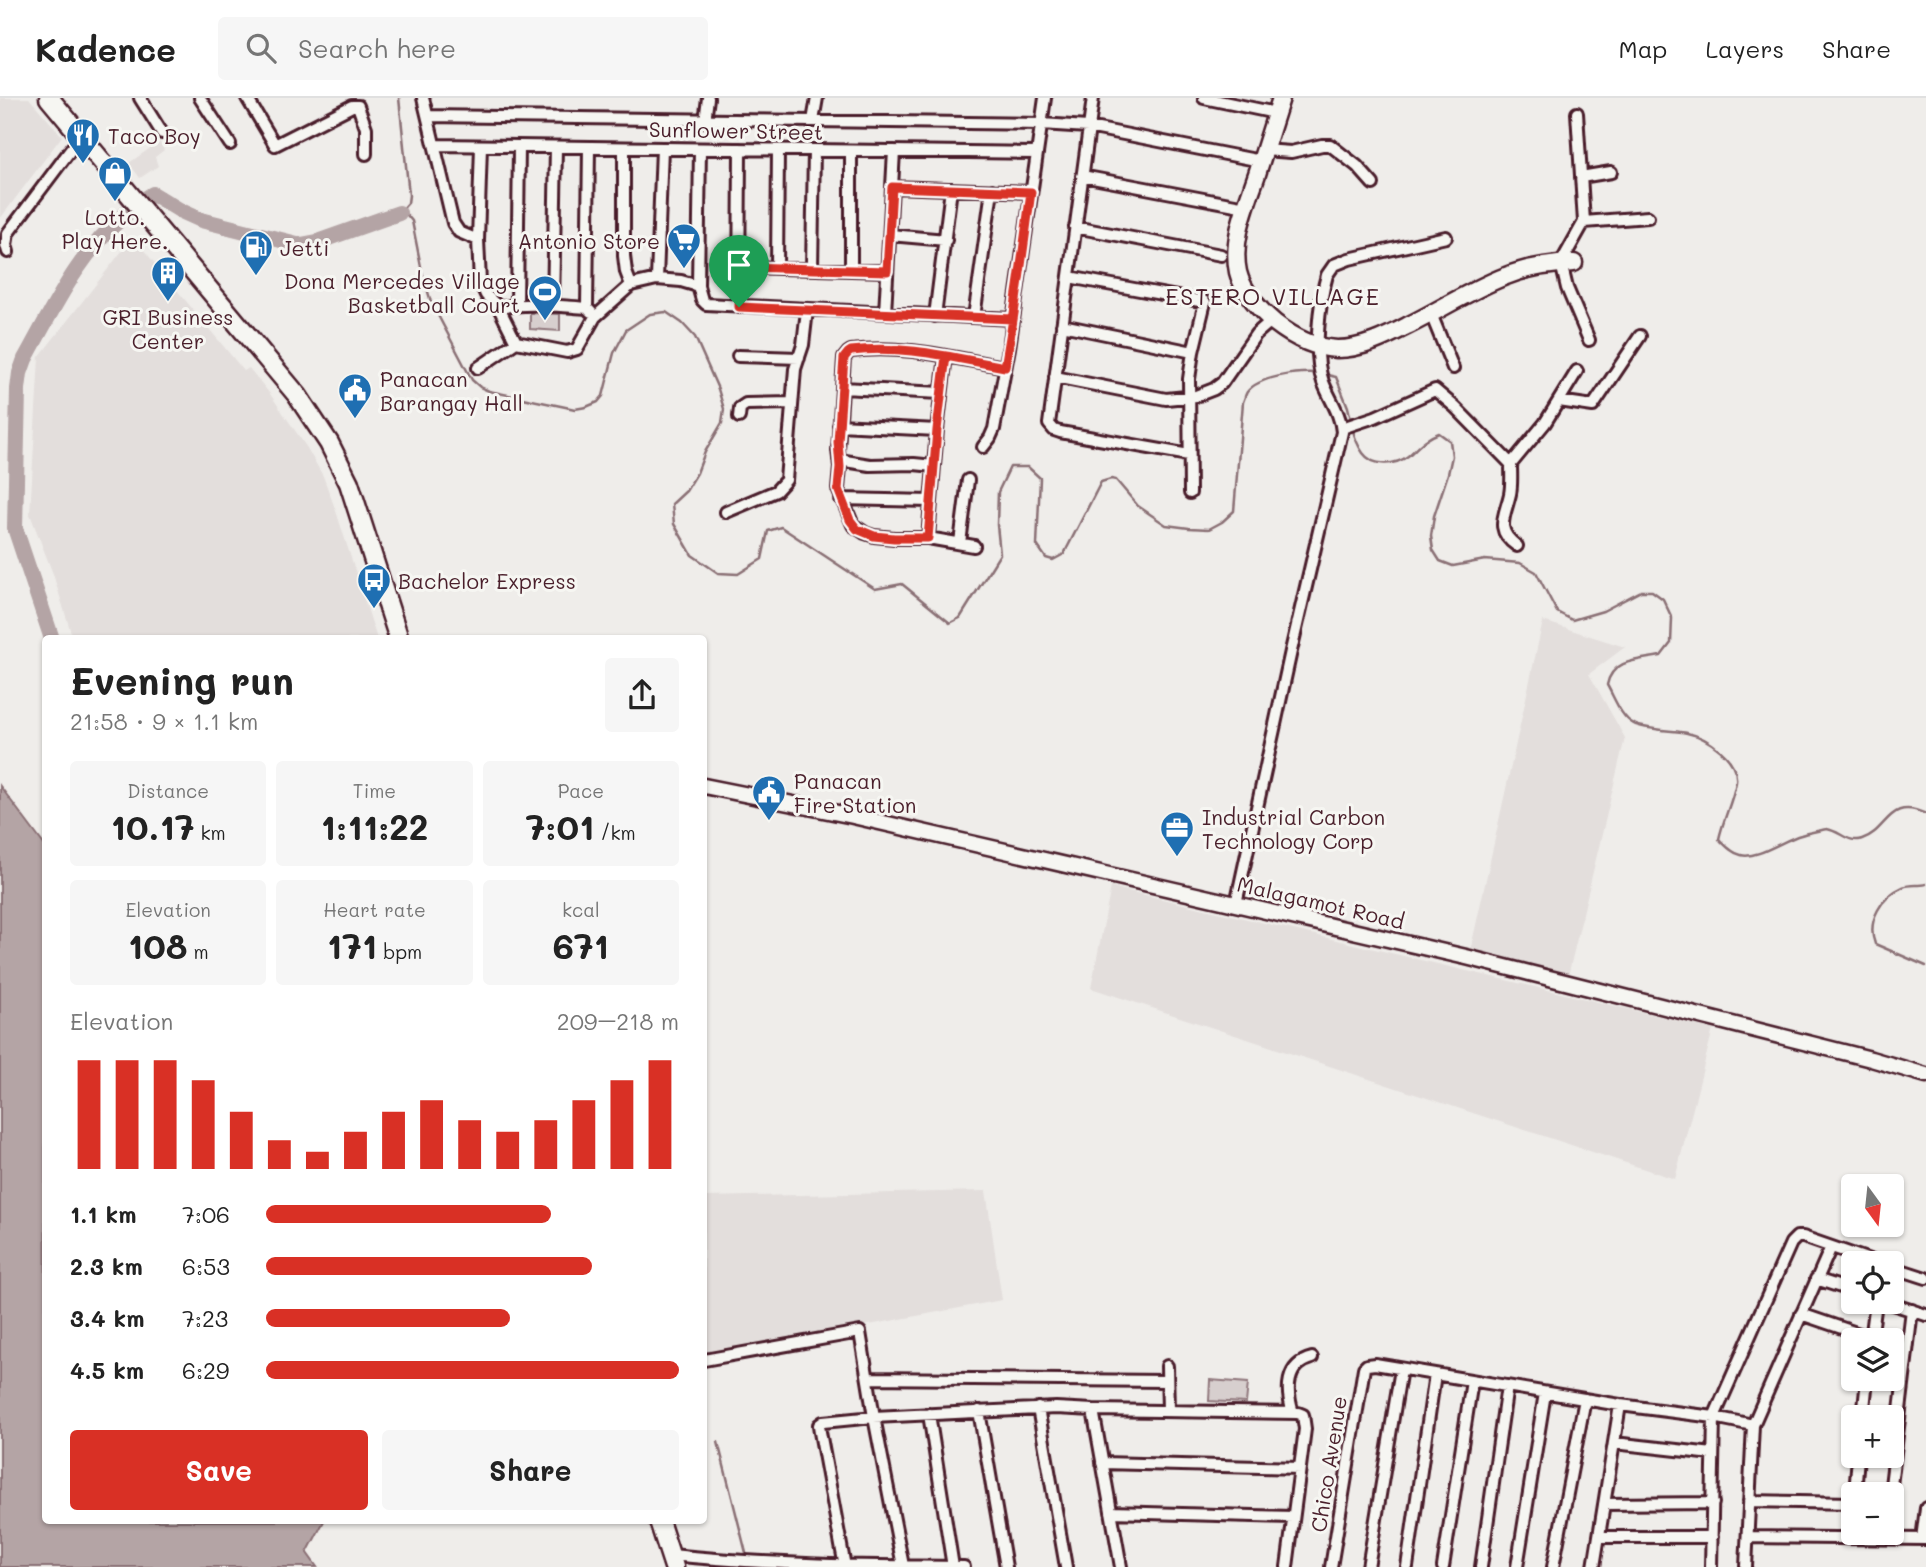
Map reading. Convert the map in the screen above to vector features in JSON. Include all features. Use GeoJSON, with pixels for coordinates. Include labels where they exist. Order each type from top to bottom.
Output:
{"type":"FeatureCollection","features":[{"type":"Feature","properties":{"kind":"highway"},"geometry":{"type":"LineString","coordinates":[[49,98],[297,395],[329,443],[357,503],[398,635]]}},
{"type":"Feature","properties":{"kind":"highway"},"geometry":{"type":"LineString","coordinates":[[660,1524],[672,1561]]}},
{"type":"Feature","properties":{"kind":"main road"},"geometry":{"type":"LineString","coordinates":[[1279,105],[1246,207],[1236,258],[1239,274],[1252,297],[1272,320],[1288,333],[1317,346],[1338,349],[1362,346],[1388,336],[1506,276],[1534,267],[1567,263]]}},
{"type":"Feature","properties":{"kind":"street"},"geometry":{"type":"LineString","coordinates":[[140,98],[162,133]]}},
{"type":"Feature","properties":{"kind":"street"},"geometry":{"type":"LineString","coordinates":[[200,98],[230,144]]}},
{"type":"Feature","properties":{"kind":"street"},"geometry":{"type":"LineString","coordinates":[[247,98],[275,145],[352,106],[358,106],[366,128],[366,154]]}},
{"type":"Feature","properties":{"kind":"street"},"geometry":{"type":"LineString","coordinates":[[423,98],[453,223],[459,232],[478,240]]}},
{"type":"Feature","properties":{"kind":"street"},"geometry":{"type":"LineString","coordinates":[[705,121],[708,98]]}},
{"type":"Feature","properties":{"kind":"street"},"geometry":{"type":"LineString","coordinates":[[813,121],[817,98]]}},
{"type":"Feature","properties":{"kind":"street"},"geometry":{"type":"LineString","coordinates":[[983,447],[994,429],[1045,98]]}},
{"type":"Feature","properties":{"kind":"street"},"geometry":{"type":"LineString","coordinates":[[1093,98],[1050,427],[1054,430],[1189,456]]}},
{"type":"Feature","properties":{"kind":"street"},"geometry":{"type":"LineString","coordinates":[[1204,98],[1279,105]]}},
{"type":"Feature","properties":{"kind":"street"},"geometry":{"type":"LineString","coordinates":[[1577,113],[1584,222],[1567,263],[1567,288],[1589,340]]}},
{"type":"Feature","properties":{"kind":"street"},"geometry":{"type":"LineString","coordinates":[[428,116],[1041,124],[1088,127],[1262,156],[1330,145],[1357,166],[1373,184]]}},
{"type":"Feature","properties":{"kind":"street"},"geometry":{"type":"LineString","coordinates":[[8,252],[8,233],[82,137]]}},
{"type":"Feature","properties":{"kind":"street","name":"Sunflower Street"},"geometry":{"type":"LineString","coordinates":[[435,145],[1036,153]]}},
{"type":"Feature","properties":{"kind":"street"},"geometry":{"type":"LineString","coordinates":[[481,146],[478,240],[480,282],[486,295],[499,308],[516,342]]}},
{"type":"Feature","properties":{"kind":"street"},"geometry":{"type":"LineString","coordinates":[[517,304],[519,147]]}},
{"type":"Feature","properties":{"kind":"street"},"geometry":{"type":"LineString","coordinates":[[553,306],[556,147]]}},
{"type":"Feature","properties":{"kind":"street"},"geometry":{"type":"LineString","coordinates":[[589,147],[587,308],[595,317]]}},
{"type":"Feature","properties":{"kind":"street"},"geometry":{"type":"LineString","coordinates":[[624,148],[624,256],[631,285]]}},
{"type":"Feature","properties":{"kind":"street"},"geometry":{"type":"LineString","coordinates":[[657,279],[662,148]]}},
{"type":"Feature","properties":{"kind":"street"},"geometry":{"type":"LineString","coordinates":[[700,149],[698,286],[706,304],[1013,319]]}},
{"type":"Feature","properties":{"kind":"street"},"geometry":{"type":"LineString","coordinates":[[739,307],[740,149]]}},
{"type":"Feature","properties":{"kind":"street"},"geometry":{"type":"LineString","coordinates":[[777,268],[778,150]]}},
{"type":"Feature","properties":{"kind":"street"},"geometry":{"type":"LineString","coordinates":[[813,268],[814,150]]}},
{"type":"Feature","properties":{"kind":"street"},"geometry":{"type":"LineString","coordinates":[[851,151],[851,270]]}},
{"type":"Feature","properties":{"kind":"street"},"geometry":{"type":"LineString","coordinates":[[885,313],[894,151]]}},
{"type":"Feature","properties":{"kind":"street"},"geometry":{"type":"LineString","coordinates":[[1581,177],[1611,172]]}},
{"type":"Feature","properties":{"kind":"street"},"geometry":{"type":"LineString","coordinates":[[1082,176],[1246,207]]}},
{"type":"Feature","properties":{"kind":"street"},"geometry":{"type":"LineString","coordinates":[[892,187],[1031,192]]}},
{"type":"Feature","properties":{"kind":"street"},"geometry":{"type":"LineString","coordinates":[[935,316],[951,189]]}},
{"type":"Feature","properties":{"kind":"street"},"geometry":{"type":"LineString","coordinates":[[974,317],[992,190]]}},
{"type":"Feature","properties":{"kind":"street"},"geometry":{"type":"LineString","coordinates":[[1584,222],[1648,217]]}},
{"type":"Feature","properties":{"kind":"street"},"geometry":{"type":"LineString","coordinates":[[1075,227],[1221,255]]}},
{"type":"Feature","properties":{"kind":"street"},"geometry":{"type":"LineString","coordinates":[[890,235],[946,240]]}},
{"type":"Feature","properties":{"kind":"street"},"geometry":{"type":"LineString","coordinates":[[1236,904],[1288,664],[1344,427],[1320,374],[1317,346],[1329,269],[1359,256],[1446,237]]}},
{"type":"Feature","properties":{"kind":"street"},"geometry":{"type":"LineString","coordinates":[[741,267],[887,271]]}},
{"type":"Feature","properties":{"kind":"street"},"geometry":{"type":"LineString","coordinates":[[1069,277],[1205,302],[1193,352],[1188,397],[1190,493]]}},
{"type":"Feature","properties":{"kind":"street"},"geometry":{"type":"LineString","coordinates":[[478,368],[516,342],[573,352],[581,345],[595,317],[631,285],[657,279],[698,286]]}},
{"type":"Feature","properties":{"kind":"street"},"geometry":{"type":"LineString","coordinates":[[499,308],[517,304],[587,308]]}},
{"type":"Feature","properties":{"kind":"street"},"geometry":{"type":"LineString","coordinates":[[726,512],[776,491],[782,486],[788,472],[795,369],[803,345],[807,310]]}},
{"type":"Feature","properties":{"kind":"street"},"geometry":{"type":"LineString","coordinates":[[1431,314],[1453,368]]}},
{"type":"Feature","properties":{"kind":"street"},"geometry":{"type":"LineString","coordinates":[[1055,377],[1166,399],[1188,397],[1219,386],[1256,334],[1272,320]]}},
{"type":"Feature","properties":{"kind":"street"},"geometry":{"type":"LineString","coordinates":[[1062,325],[1193,352]]}},
{"type":"Feature","properties":{"kind":"street"},"geometry":{"type":"LineString","coordinates":[[1559,401],[1593,406],[1640,336]]}},
{"type":"Feature","properties":{"kind":"street"},"geometry":{"type":"LineString","coordinates":[[974,546],[928,538],[894,538],[865,533],[853,526],[838,489],[844,358],[851,351],[894,350],[929,352],[1005,367]]}},
{"type":"Feature","properties":{"kind":"street"},"geometry":{"type":"LineString","coordinates":[[738,356],[799,358]]}},
{"type":"Feature","properties":{"kind":"street"},"geometry":{"type":"LineString","coordinates":[[928,538],[946,356]]}},
{"type":"Feature","properties":{"kind":"street"},"geometry":{"type":"LineString","coordinates":[[1517,546],[1505,535],[1502,523],[1510,494],[1511,464],[1529,444],[1577,371]]}},
{"type":"Feature","properties":{"kind":"street"},"geometry":{"type":"LineString","coordinates":[[842,388],[941,393]]}},
{"type":"Feature","properties":{"kind":"street"},"geometry":{"type":"LineString","coordinates":[[1344,427],[1435,390],[1511,464]]}},
{"type":"Feature","properties":{"kind":"street"},"geometry":{"type":"LineString","coordinates":[[739,417],[740,408],[746,404],[792,403]]}},
{"type":"Feature","properties":{"kind":"street"},"geometry":{"type":"LineString","coordinates":[[839,425],[937,430]]}},
{"type":"Feature","properties":{"kind":"street"},"geometry":{"type":"LineString","coordinates":[[839,460],[870,465],[934,466]]}},
{"type":"Feature","properties":{"kind":"street"},"geometry":{"type":"LineString","coordinates":[[960,543],[968,480]]}},
{"type":"Feature","properties":{"kind":"street"},"geometry":{"type":"LineString","coordinates":[[841,499],[931,501]]}},
{"type":"Feature","properties":{"kind":"street","name":"Malagamot Road"},"geometry":{"type":"LineString","coordinates":[[707,787],[853,816],[1236,904],[1611,993],[1926,1075]]}},
{"type":"Feature","properties":{"kind":"street"},"geometry":{"type":"LineString","coordinates":[[1711,1567],[1714,1418],[1791,1243],[1797,1237],[1803,1237],[1843,1251]]}},
{"type":"Feature","properties":{"kind":"street"},"geometry":{"type":"LineString","coordinates":[[1746,1567],[1753,1425],[1831,1247]]}},
{"type":"Feature","properties":{"kind":"street"},"geometry":{"type":"LineString","coordinates":[[1904,1271],[1926,1278]]}},
{"type":"Feature","properties":{"kind":"street"},"geometry":{"type":"LineString","coordinates":[[1816,1279],[1841,1287]]}},
{"type":"Feature","properties":{"kind":"street"},"geometry":{"type":"LineString","coordinates":[[1904,1308],[1926,1315]]}},
{"type":"Feature","properties":{"kind":"street"},"geometry":{"type":"LineString","coordinates":[[1891,1482],[1912,1310]]}},
{"type":"Feature","properties":{"kind":"street"},"geometry":{"type":"LineString","coordinates":[[1801,1314],[1841,1328]]}},
{"type":"Feature","properties":{"kind":"street"},"geometry":{"type":"LineString","coordinates":[[707,1359],[860,1332],[903,1566]]}},
{"type":"Feature","properties":{"kind":"street"},"geometry":{"type":"LineString","coordinates":[[1293,1413],[1288,1391],[1294,1368],[1302,1361],[1312,1358]]}},
{"type":"Feature","properties":{"kind":"street","name":"Chico Avenue"},"geometry":{"type":"LineString","coordinates":[[1331,1567],[1364,1368],[1371,1364],[1401,1368]]}},
{"type":"Feature","properties":{"kind":"street"},"geometry":{"type":"LineString","coordinates":[[1167,1366],[1168,1411]]}},
{"type":"Feature","properties":{"kind":"street"},"geometry":{"type":"LineString","coordinates":[[1368,1567],[1401,1368],[1753,1425]]}},
{"type":"Feature","properties":{"kind":"street"},"geometry":{"type":"LineString","coordinates":[[1407,1567],[1435,1374]]}},
{"type":"Feature","properties":{"kind":"street"},"geometry":{"type":"LineString","coordinates":[[868,1378],[1167,1381]]}},
{"type":"Feature","properties":{"kind":"street"},"geometry":{"type":"LineString","coordinates":[[1443,1567],[1472,1381]]}},
{"type":"Feature","properties":{"kind":"street"},"geometry":{"type":"LineString","coordinates":[[1481,1567],[1507,1386]]}},
{"type":"Feature","properties":{"kind":"street"},"geometry":{"type":"LineString","coordinates":[[1517,1567],[1545,1393]]}},
{"type":"Feature","properties":{"kind":"street"},"geometry":{"type":"LineString","coordinates":[[1553,1567],[1585,1399]]}},
{"type":"Feature","properties":{"kind":"street"},"geometry":{"type":"LineString","coordinates":[[1594,1567],[1620,1405]]}},
{"type":"Feature","properties":{"kind":"street"},"geometry":{"type":"LineString","coordinates":[[845,1567],[819,1425],[830,1420],[1038,1408],[1301,1413],[1305,1420],[1287,1567]]}},
{"type":"Feature","properties":{"kind":"street"},"geometry":{"type":"LineString","coordinates":[[1038,1408],[1066,1567]]}},
{"type":"Feature","properties":{"kind":"street"},"geometry":{"type":"LineString","coordinates":[[1093,1410],[1121,1567]]}},
{"type":"Feature","properties":{"kind":"street"},"geometry":{"type":"LineString","coordinates":[[979,1411],[1006,1567]]}},
{"type":"Feature","properties":{"kind":"street"},"geometry":{"type":"LineString","coordinates":[[929,1414],[953,1567]]}},
{"type":"Feature","properties":{"kind":"street"},"geometry":{"type":"LineString","coordinates":[[1614,1443],[1713,1454]]}},
{"type":"Feature","properties":{"kind":"street"},"geometry":{"type":"LineString","coordinates":[[1102,1463],[1300,1468]]}},
{"type":"Feature","properties":{"kind":"street"},"geometry":{"type":"LineString","coordinates":[[1749,1501],[1841,1503]]}},
{"type":"Feature","properties":{"kind":"street"},"geometry":{"type":"LineString","coordinates":[[1604,1504],[1713,1503]]}},
{"type":"Feature","properties":{"kind":"street"},"geometry":{"type":"LineString","coordinates":[[1904,1537],[1924,1539],[1926,1508]]}},
{"type":"Feature","properties":{"kind":"street"},"geometry":{"type":"LineString","coordinates":[[1111,1512],[1293,1517]]}},
{"type":"Feature","properties":{"kind":"street"},"geometry":{"type":"LineString","coordinates":[[1599,1536],[1712,1537]]}},
{"type":"Feature","properties":{"kind":"street"},"geometry":{"type":"LineString","coordinates":[[1748,1537],[1841,1538]]}},
{"type":"Feature","properties":{"kind":"street"},"geometry":{"type":"LineString","coordinates":[[672,1561],[715,1560],[845,1567],[964,1567]]}},
{"type":"Feature","properties":{"kind":"shaded area"},"geometry":{"type":"Polygon","coordinates":[[[0,98],[29,98],[62,136],[0,219],[0,98]]]}},
{"type":"Feature","properties":{"kind":"shaded area"},"geometry":{"type":"Polygon","coordinates":[[[159,142],[164,150],[155,157],[158,166],[140,178],[129,163],[159,142]]]}},
{"type":"Feature","properties":{"kind":"shaded area"},"geometry":{"type":"Polygon","coordinates":[[[133,237],[244,371],[249,368],[307,448],[323,476],[336,511],[376,635],[72,635],[53,574],[30,514],[39,357],[133,237]]]}},
{"type":"Feature","properties":{"kind":"shaded area","name":"Dona Mercedes Village Basketball Court"},"geometry":{"type":"Polygon","coordinates":[[[530,313],[560,314],[560,331],[530,329],[530,313]]]}},
{"type":"Feature","properties":{"kind":"shaded area"},"geometry":{"type":"Polygon","coordinates":[[[1543,621],[1625,647],[1589,674],[1625,738],[1568,976],[1470,952],[1543,621]]]}},
{"type":"Feature","properties":{"kind":"shaded area"},"geometry":{"type":"Polygon","coordinates":[[[0,786],[42,842],[42,1524],[322,1524],[307,1553],[317,1567],[0,1567],[0,786]]]}},
{"type":"Feature","properties":{"kind":"shaded area"},"geometry":{"type":"Polygon","coordinates":[[[1111,887],[1713,1029],[1675,1179],[1091,988],[1111,887]]]}},
{"type":"Feature","properties":{"kind":"shaded area"},"geometry":{"type":"Polygon","coordinates":[[[986,1191],[1002,1300],[707,1355],[707,1197],[986,1191]]]}},
{"type":"Feature","properties":{"kind":"shaded area"},"geometry":{"type":"Polygon","coordinates":[[[1210,1380],[1248,1383],[1246,1403],[1209,1401],[1210,1380]]]}},
{"type":"Feature","properties":{"kind":"waterway"},"geometry":{"type":"LineString","coordinates":[[399,98],[409,195],[408,203],[399,213],[407,215],[412,221],[431,302],[472,380],[480,387],[575,409],[586,407],[598,402],[603,396],[614,353],[626,330],[650,314],[666,312],[682,323],[695,337],[724,409],[722,423],[705,452],[697,473],[686,491],[672,504],[674,524],[692,555],[718,573],[738,574],[762,559],[768,531],[781,527],[875,589],[902,584],[950,623],[960,618],[1000,554],[998,492],[1010,467],[1028,467],[1040,478],[1037,545],[1046,558],[1053,560],[1064,554],[1101,482],[1111,479],[1116,480],[1138,506],[1166,525],[1209,529],[1234,511],[1243,402],[1247,392],[1269,379],[1289,374],[1316,373]]}},
{"type":"Feature","properties":{"kind":"waterway"},"geometry":{"type":"LineString","coordinates":[[51,635],[15,528],[18,389],[25,359],[69,281],[95,246],[127,213],[153,194],[201,220],[301,245],[317,242],[399,213]]}},
{"type":"Feature","properties":{"kind":"waterway"},"geometry":{"type":"LineString","coordinates":[[1323,374],[1336,377],[1351,420]]}},
{"type":"Feature","properties":{"kind":"waterway"},"geometry":{"type":"LineString","coordinates":[[1352,427],[1367,458],[1384,464],[1403,459],[1439,433],[1450,441],[1452,456],[1434,516],[1431,536],[1433,550],[1440,561],[1453,566],[1485,560],[1520,563],[1536,572],[1557,612],[1572,620],[1603,611],[1641,591],[1652,591],[1663,599],[1672,618],[1671,643],[1661,656],[1620,665],[1610,676],[1607,685],[1629,721],[1644,727],[1695,735],[1712,744],[1727,757],[1736,773],[1736,782],[1719,839],[1732,851],[1741,855],[1754,855],[1794,837],[1827,829],[1857,840],[1871,835],[1896,812],[1904,809],[1926,814]]}},
{"type":"Feature","properties":{"kind":"waterway"},"geometry":{"type":"LineString","coordinates":[[1926,884],[1906,886],[1888,896],[1874,918],[1873,927],[1875,944],[1926,966]]}},
{"type":"Feature","properties":{"kind":"waterway"},"geometry":{"type":"LineString","coordinates":[[718,1442],[746,1553]]}},
{"type":"Feature","properties":{"kind":"place","name":"Taco Boy"},"geometry":{"type":"Point","coordinates":[83,165]}},
{"type":"Feature","properties":{"kind":"place","name":"Lotto. Play Here."},"geometry":{"type":"Point","coordinates":[115,203]}},
{"type":"Feature","properties":{"kind":"place","name":"Antonio Store"},"geometry":{"type":"Point","coordinates":[684,270]}},
{"type":"Feature","properties":{"kind":"place","name":"Jetti"},"geometry":{"type":"Point","coordinates":[256,277]}},
{"type":"Feature","properties":{"kind":"place","name":"GRI Business Center"},"geometry":{"type":"Point","coordinates":[168,303]}},
{"type":"Feature","properties":{"kind":"place","name":"Dona Mercedes Village Basketball Court"},"geometry":{"type":"Point","coordinates":[545,322]}},
{"type":"Feature","properties":{"kind":"place","name":"Panacan Barangay Hall"},"geometry":{"type":"Point","coordinates":[355,420]}},
{"type":"Feature","properties":{"kind":"place","name":"Bachelor Express"},"geometry":{"type":"Point","coordinates":[374,610]}},
{"type":"Feature","properties":{"kind":"place","name":"Panacan Fire Station"},"geometry":{"type":"Point","coordinates":[769,822]}},
{"type":"Feature","properties":{"kind":"place","name":"Industrial Carbon Technology Corp"},"geometry":{"type":"Point","coordinates":[1177,858]}},
{"type":"Feature","properties":{"kind":"district","name":"ESTERO VILLAGE"},"geometry":{"type":"Point","coordinates":[1273,296]}},
{"type":"Feature","properties":{"kind":"route"},"geometry":{"type":"LineString","coordinates":[[739,307],[741,267],[887,271],[892,187],[1031,192],[1009,348],[1005,367],[929,352],[894,350],[851,351],[844,358],[838,442],[838,489],[850,520],[857,529],[874,536],[928,538],[946,356],[1005,367],[1013,319],[739,307]]}}]}
